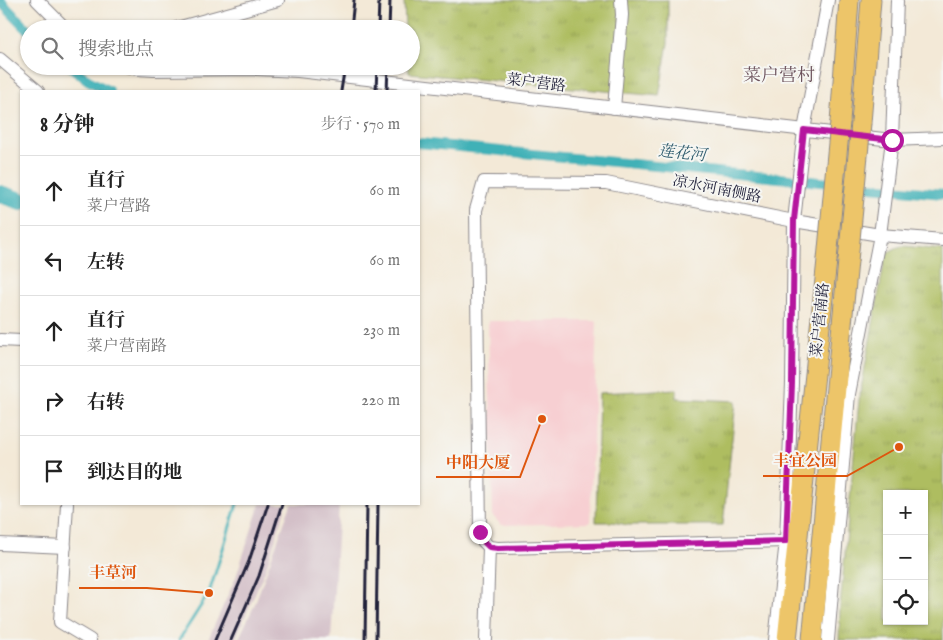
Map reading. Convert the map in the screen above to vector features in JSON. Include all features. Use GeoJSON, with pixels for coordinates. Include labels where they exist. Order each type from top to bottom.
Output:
{"type":"FeatureCollection","features":[{"type":"Feature","properties":{"kind":"highway","name":"菜户营南路"},"geometry":{"type":"LineString","coordinates":[[787,640],[827,260],[849,0]]}},
{"type":"Feature","properties":{"kind":"highway","name":"菜户营南路"},"geometry":{"type":"LineString","coordinates":[[812,640],[872,0]]}},
{"type":"Feature","properties":{"kind":"street"},"geometry":{"type":"LineString","coordinates":[[37,0],[57,20]]}},
{"type":"Feature","properties":{"kind":"street"},"geometry":{"type":"LineString","coordinates":[[206,20],[278,0]]}},
{"type":"Feature","properties":{"kind":"street"},"geometry":{"type":"LineString","coordinates":[[614,108],[622,15],[621,0]]}},
{"type":"Feature","properties":{"kind":"street"},"geometry":{"type":"LineString","coordinates":[[804,130],[828,0]]}},
{"type":"Feature","properties":{"kind":"street"},"geometry":{"type":"LineString","coordinates":[[828,640],[848,394],[880,235],[892,140],[897,0]]}},
{"type":"Feature","properties":{"kind":"street"},"geometry":{"type":"LineString","coordinates":[[0,59],[37,90]]}},
{"type":"Feature","properties":{"kind":"street","name":"菜户营路"},"geometry":{"type":"LineString","coordinates":[[332,75],[892,140],[943,138]]}},
{"type":"Feature","properties":{"kind":"street","name":"菜户营南路"},"geometry":{"type":"LineString","coordinates":[[774,640],[786,541],[792,383],[794,220],[804,130]]}},
{"type":"Feature","properties":{"kind":"street","name":"凉水河南侧路"},"geometry":{"type":"LineString","coordinates":[[489,547],[483,541],[480,532],[476,210],[484,182],[606,183],[880,235],[943,240]]}},
{"type":"Feature","properties":{"kind":"street"},"geometry":{"type":"LineString","coordinates":[[0,340],[20,341]]}},
{"type":"Feature","properties":{"kind":"street"},"geometry":{"type":"LineString","coordinates":[[67,505],[60,622],[90,640]]}},
{"type":"Feature","properties":{"kind":"street"},"geometry":{"type":"LineString","coordinates":[[486,640],[489,547],[786,541]]}},
{"type":"Feature","properties":{"kind":"street"},"geometry":{"type":"LineString","coordinates":[[0,544],[65,548]]}},
{"type":"Feature","properties":{"kind":"shaded area"},"geometry":{"type":"Polygon","coordinates":[[[488,321],[597,321],[590,523],[501,525],[493,516],[488,321]]]}},
{"type":"Feature","properties":{"kind":"shaded area"},"geometry":{"type":"Polygon","coordinates":[[[260,505],[287,505],[266,568],[235,640],[208,640],[236,577],[260,505]]]}},
{"type":"Feature","properties":{"kind":"shaded area"},"geometry":{"type":"Polygon","coordinates":[[[291,505],[339,505],[331,640],[238,640],[254,606],[291,505]]]}},
{"type":"Feature","properties":{"kind":"green space"},"geometry":{"type":"Polygon","coordinates":[[[404,0],[668,0],[668,43],[659,96],[420,74],[420,20],[405,20],[404,0]]]}},
{"type":"Feature","properties":{"kind":"green space"},"geometry":{"type":"Polygon","coordinates":[[[903,246],[943,250],[943,640],[839,640],[840,607],[859,400],[886,253],[903,246]]]}},
{"type":"Feature","properties":{"kind":"green space"},"geometry":{"type":"Polygon","coordinates":[[[677,389],[677,398],[736,401],[723,525],[628,525],[596,522],[599,393],[677,389]]]}},
{"type":"Feature","properties":{"kind":"waterway","name":"莲花河"},"geometry":{"type":"LineString","coordinates":[[0,1],[20,22]]}},
{"type":"Feature","properties":{"kind":"waterway","name":"莲花河"},"geometry":{"type":"LineString","coordinates":[[82,75],[107,90]]}},
{"type":"Feature","properties":{"kind":"waterway","name":"莲花河"},"geometry":{"type":"LineString","coordinates":[[420,143],[943,194]]}},
{"type":"Feature","properties":{"kind":"waterway"},"geometry":{"type":"LineString","coordinates":[[0,194],[20,201]]}},
{"type":"Feature","properties":{"kind":"waterway"},"geometry":{"type":"LineString","coordinates":[[179,640],[209,593],[237,505]]}},
{"type":"Feature","properties":{"kind":"railway"},"geometry":{"type":"LineString","coordinates":[[352,20],[354,0]]}},
{"type":"Feature","properties":{"kind":"railway"},"geometry":{"type":"LineString","coordinates":[[378,20],[379,0]]}},
{"type":"Feature","properties":{"kind":"railway"},"geometry":{"type":"LineString","coordinates":[[389,20],[390,0]]}},
{"type":"Feature","properties":{"kind":"railway"},"geometry":{"type":"LineString","coordinates":[[341,90],[344,75]]}},
{"type":"Feature","properties":{"kind":"railway"},"geometry":{"type":"LineString","coordinates":[[376,90],[377,75]]}},
{"type":"Feature","properties":{"kind":"railway"},"geometry":{"type":"LineString","coordinates":[[387,90],[388,75]]}},
{"type":"Feature","properties":{"kind":"railway"},"geometry":{"type":"LineString","coordinates":[[215,640],[249,561],[268,505]]}},
{"type":"Feature","properties":{"kind":"railway"},"geometry":{"type":"LineString","coordinates":[[231,640],[259,576],[282,505]]}},
{"type":"Feature","properties":{"kind":"railway"},"geometry":{"type":"LineString","coordinates":[[365,640],[367,505]]}},
{"type":"Feature","properties":{"kind":"railway"},"geometry":{"type":"LineString","coordinates":[[376,640],[378,505]]}},
{"type":"Feature","properties":{"kind":"place","name":"中阳大厦"},"geometry":{"type":"Point","coordinates":[542,419]}},
{"type":"Feature","properties":{"kind":"place","name":"丰宜公园"},"geometry":{"type":"Point","coordinates":[899,447]}},
{"type":"Feature","properties":{"kind":"place","name":"丰草河"},"geometry":{"type":"Point","coordinates":[209,593]}},
{"type":"Feature","properties":{"kind":"district","name":"菜户营村"},"geometry":{"type":"Point","coordinates":[779,76]}},
{"type":"Feature","properties":{"kind":"route"},"geometry":{"type":"LineString","coordinates":[[480,532],[483,541],[489,547],[498,548],[786,541],[792,383],[794,220],[804,130],[892,140]]}}]}
